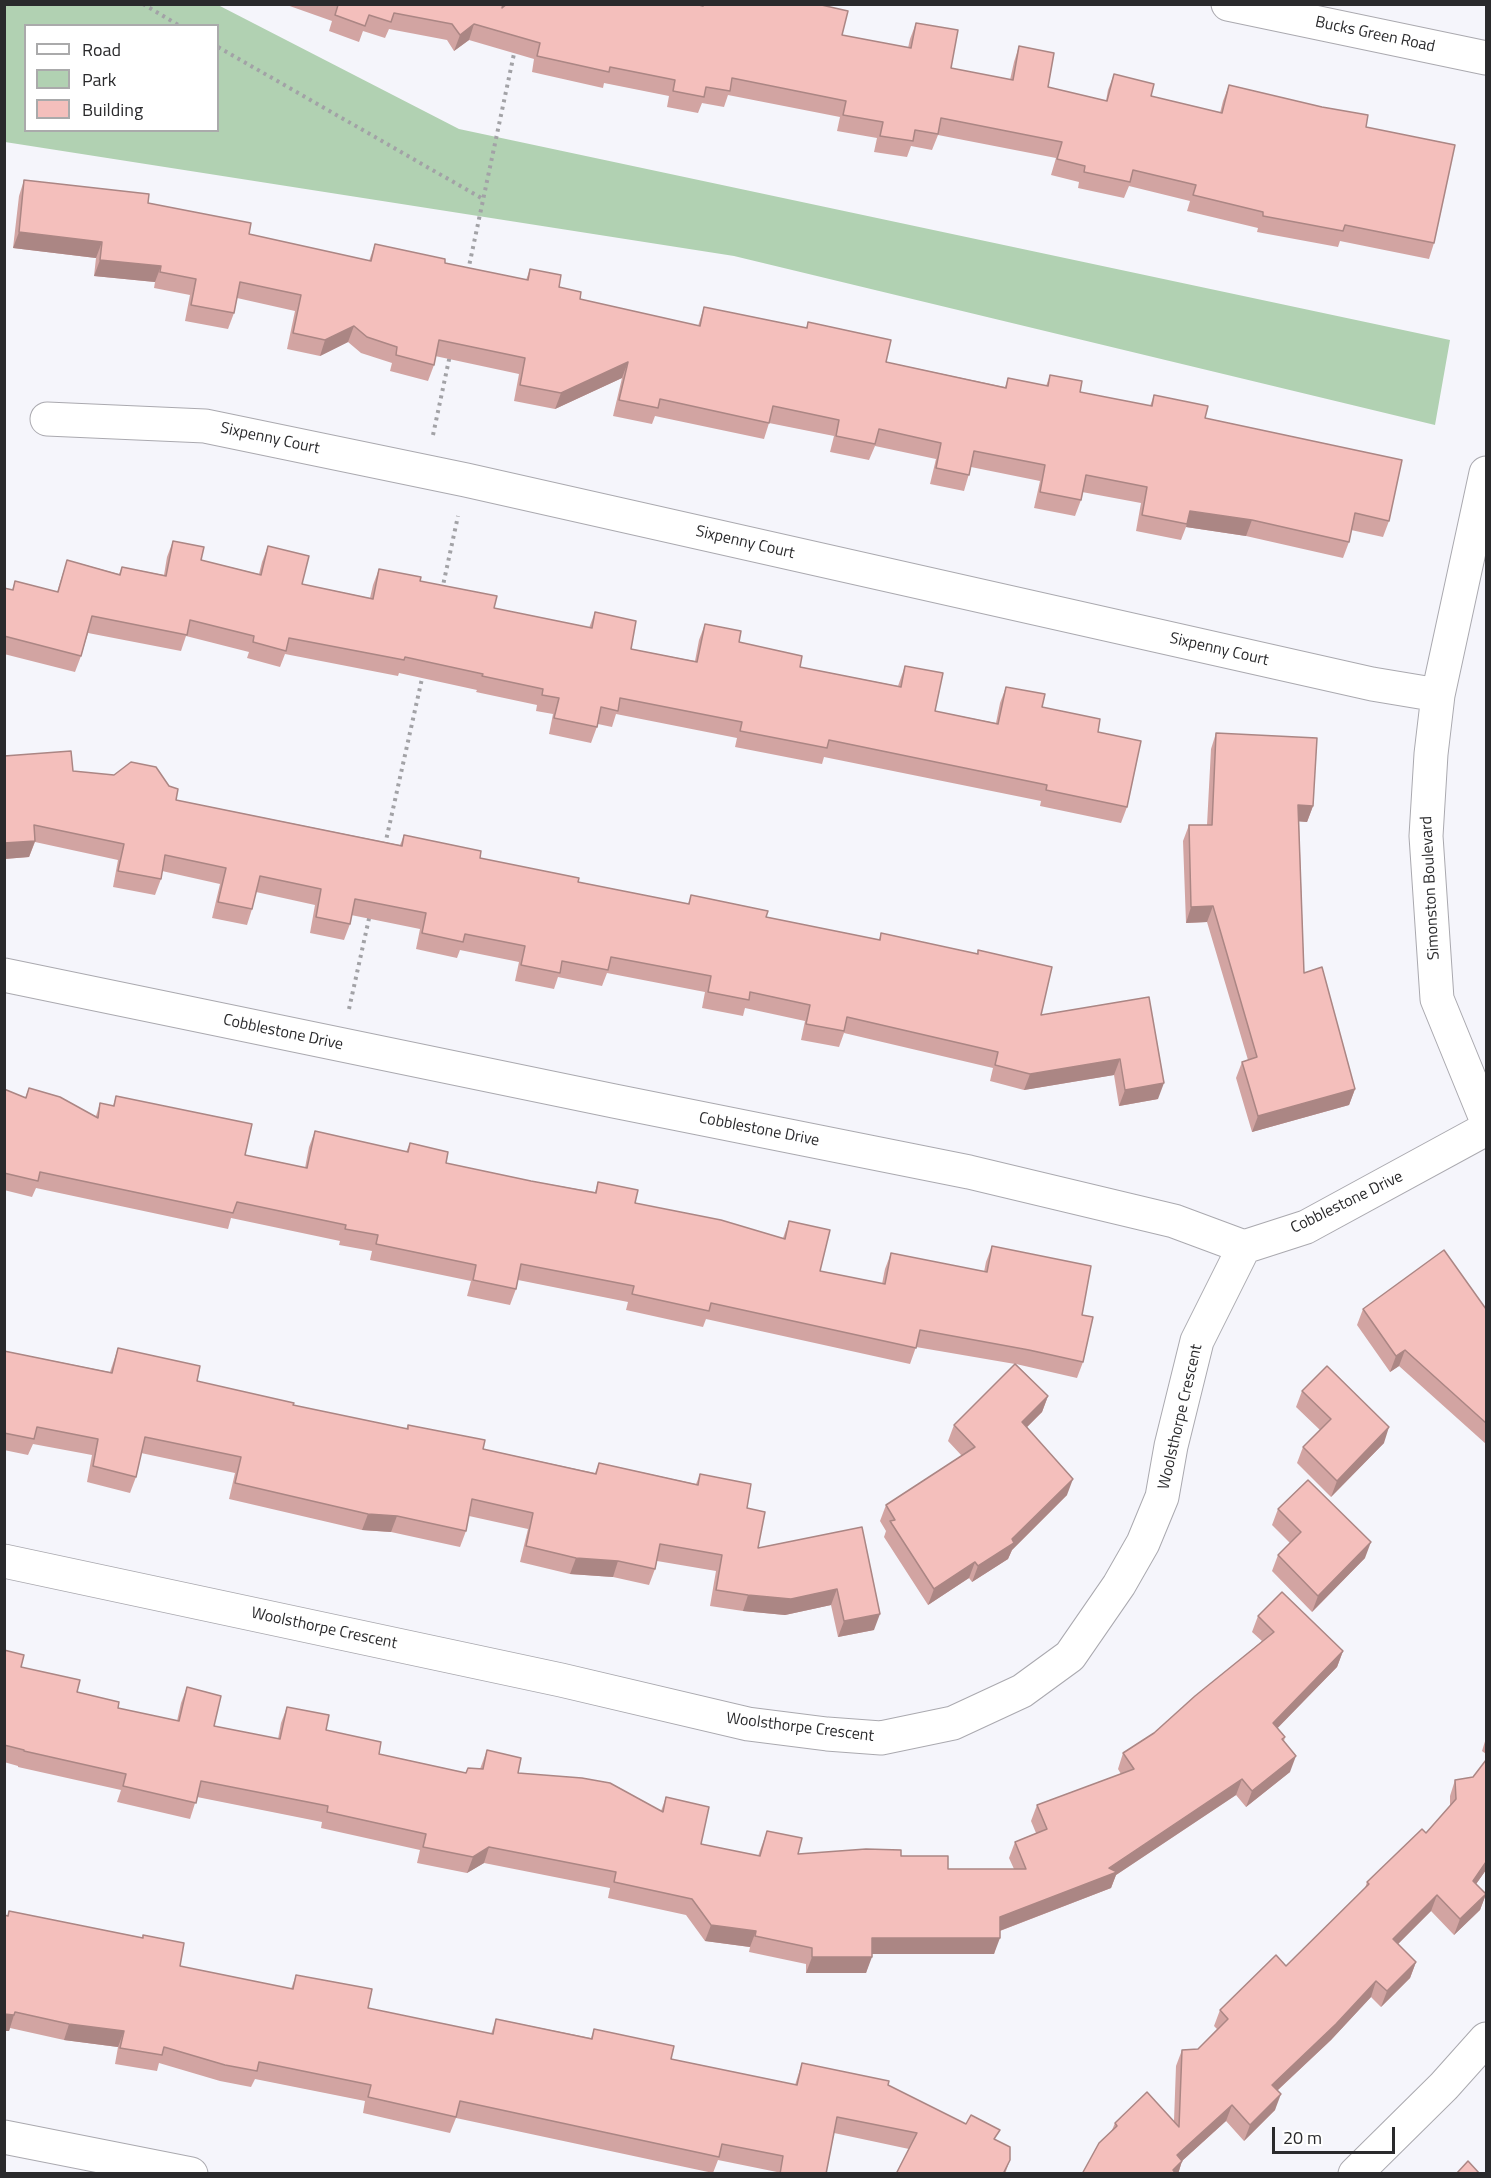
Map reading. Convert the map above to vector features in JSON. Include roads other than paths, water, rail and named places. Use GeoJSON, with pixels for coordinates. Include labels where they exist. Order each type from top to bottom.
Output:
{"type":"FeatureCollection","features":[{"type":"Feature","properties":{"kind":"street","name":"Bucks Green Road"},"geometry":{"type":"LineString","coordinates":[[1228,4],[1486,58]]}},
{"type":"Feature","properties":{"kind":"street","name":"Sixpenny Court"},"geometry":{"type":"LineString","coordinates":[[47,419],[206,426],[426,471],[1360,682],[1438,695]]}},
{"type":"Feature","properties":{"kind":"street","name":"Simonston Boulevard"},"geometry":{"type":"LineString","coordinates":[[1486,473],[1438,695],[1431,754],[1426,836],[1437,999],[1486,1119]]}},
{"type":"Feature","properties":{"kind":"street","name":"Cobblestone Drive"},"geometry":{"type":"LineString","coordinates":[[4,975],[969,1172],[1174,1221],[1244,1247],[1306,1227],[1486,1129]]}},
{"type":"Feature","properties":{"kind":"street","name":"Woolsthorpe Crescent"},"geometry":{"type":"LineString","coordinates":[[4,1561],[550,1677],[748,1724],[881,1738],[953,1723],[1022,1691],[1070,1656],[1119,1585],[1143,1543],[1162,1497],[1171,1446],[1197,1341],[1244,1247]]}},
{"type":"Feature","properties":{"kind":"street"},"geometry":{"type":"LineString","coordinates":[[1355,2174],[1444,2086],[1486,2039]]}},
{"type":"Feature","properties":{"kind":"street"},"geometry":{"type":"LineString","coordinates":[[4,2137],[191,2174]]}}]}
